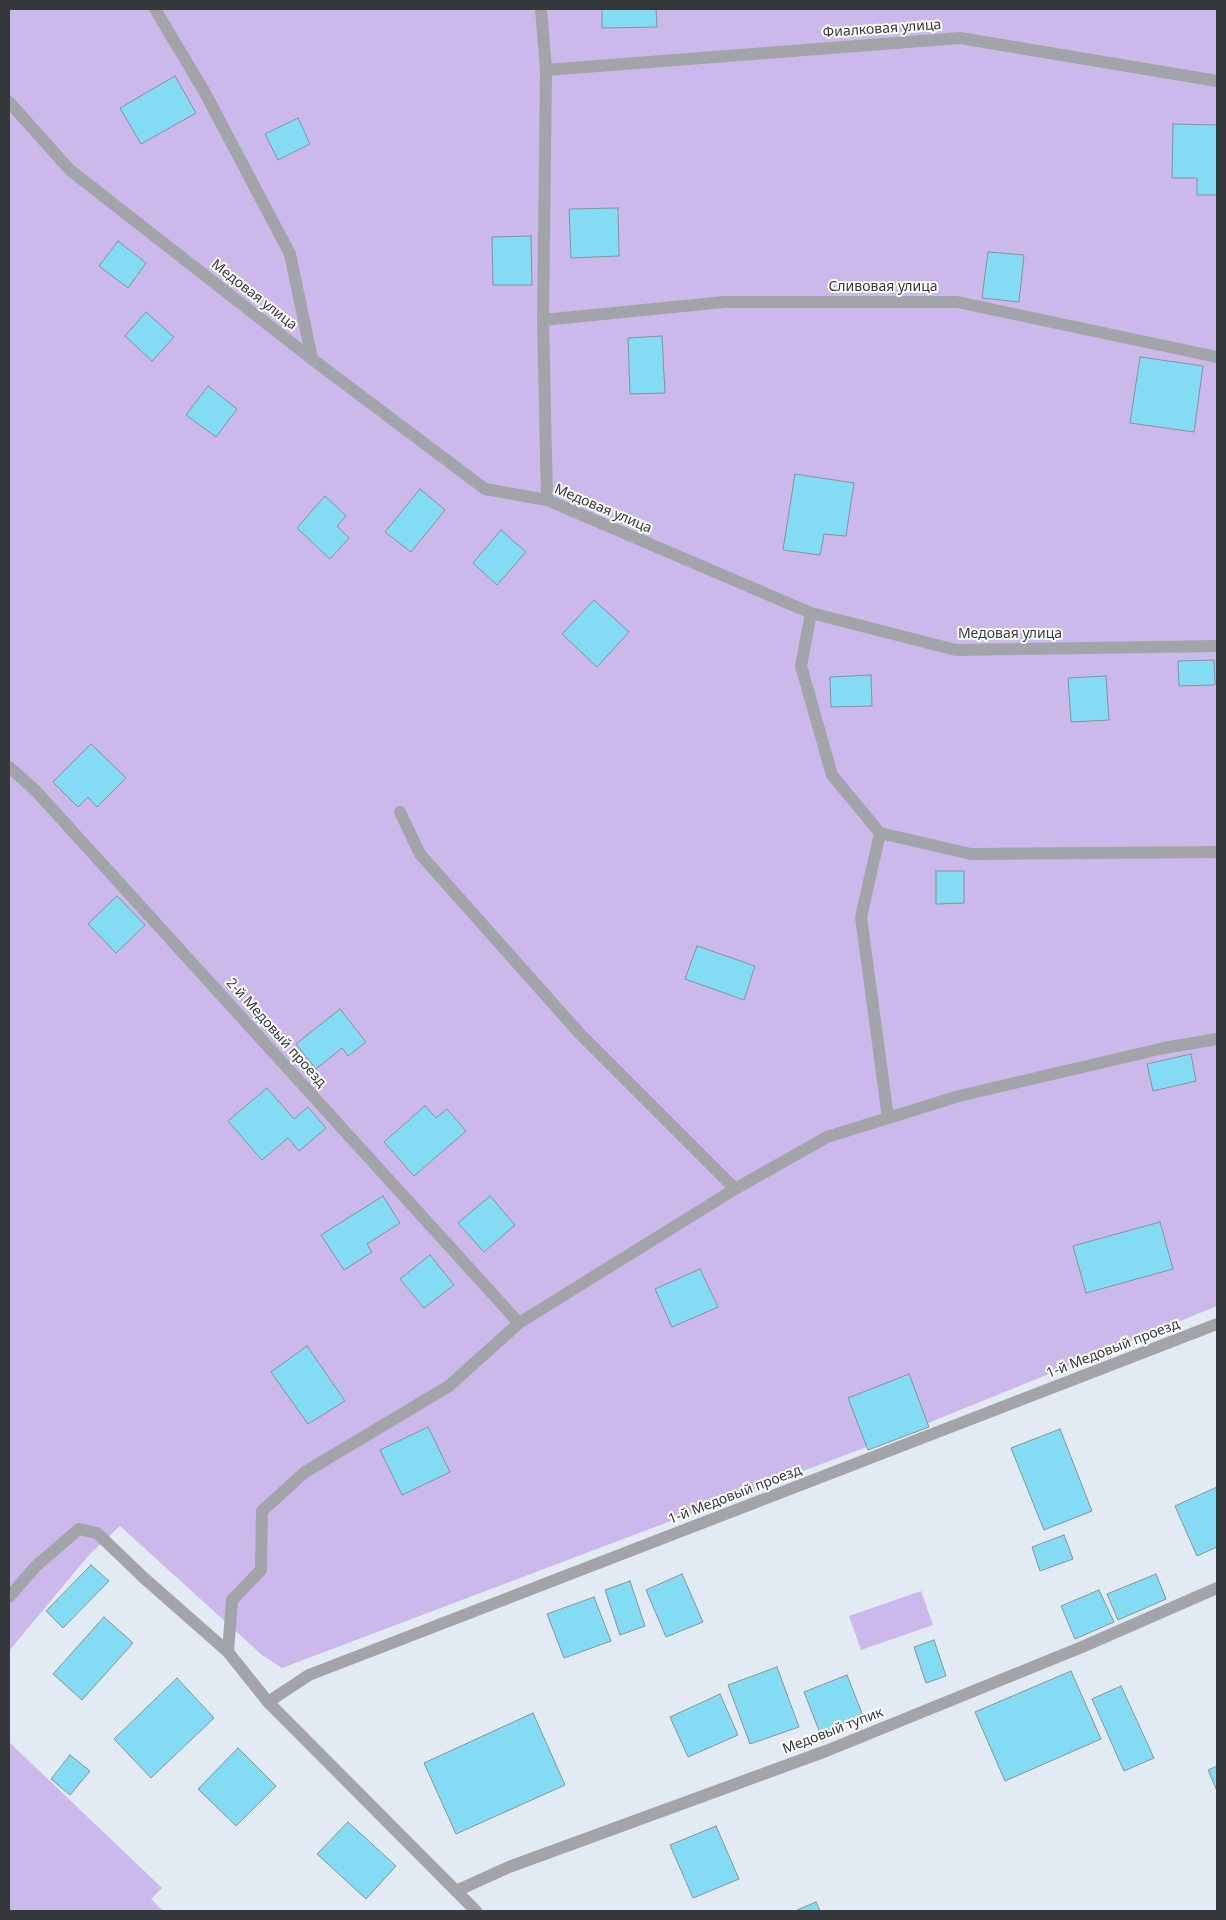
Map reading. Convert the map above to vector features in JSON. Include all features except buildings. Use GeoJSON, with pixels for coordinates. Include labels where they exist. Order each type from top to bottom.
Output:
{"type":"FeatureCollection","features":[{"type":"Feature","properties":{"kind":"street"},"geometry":{"type":"LineString","coordinates":[[155,9],[204,91],[290,254],[312,359]]}},
{"type":"Feature","properties":{"kind":"street"},"geometry":{"type":"LineString","coordinates":[[541,9],[546,70],[543,320],[546,500]]}},
{"type":"Feature","properties":{"kind":"street","name":"Фиалковая улица"},"geometry":{"type":"LineString","coordinates":[[546,70],[960,38],[1217,81]]}},
{"type":"Feature","properties":{"kind":"street","name":"Медовая улица"},"geometry":{"type":"LineString","coordinates":[[9,102],[70,170],[312,359],[485,489],[546,500],[811,613],[956,650],[1217,646]]}},
{"type":"Feature","properties":{"kind":"street","name":"Сливовая улица"},"geometry":{"type":"LineString","coordinates":[[543,320],[724,302],[957,302],[1217,357]]}},
{"type":"Feature","properties":{"kind":"street"},"geometry":{"type":"LineString","coordinates":[[811,613],[801,666],[832,775],[880,832],[971,854],[1217,852]]}},
{"type":"Feature","properties":{"kind":"street","name":"2-й Медовый проезд"},"geometry":{"type":"LineString","coordinates":[[9,767],[35,790],[519,1323]]}},
{"type":"Feature","properties":{"kind":"street"},"geometry":{"type":"LineString","coordinates":[[400,812],[420,854],[574,1028],[735,1189]]}},
{"type":"Feature","properties":{"kind":"street"},"geometry":{"type":"LineString","coordinates":[[880,832],[862,917],[888,1118]]}},
{"type":"Feature","properties":{"kind":"street"},"geometry":{"type":"LineString","coordinates":[[228,1652],[232,1600],[261,1570],[262,1511],[305,1472],[449,1386],[519,1323],[735,1189],[827,1137],[888,1118],[959,1096],[1164,1048],[1217,1039]]}},
{"type":"Feature","properties":{"kind":"street","name":"1-й Медовый проезд"},"geometry":{"type":"LineString","coordinates":[[268,1702],[309,1675],[1217,1324]]}},
{"type":"Feature","properties":{"kind":"street"},"geometry":{"type":"LineString","coordinates":[[9,1597],[36,1566],[79,1529],[97,1532],[144,1578],[228,1652],[268,1702],[476,1911]]}},
{"type":"Feature","properties":{"kind":"street","name":"Медовый тупик"},"geometry":{"type":"LineString","coordinates":[[456,1891],[509,1867],[826,1751],[1082,1647],[1217,1588]]}},
{"type":"Feature","properties":{"kind":"shaded area"},"geometry":{"type":"Polygon","coordinates":[[[9,9],[1217,9],[1217,1306],[901,1434],[282,1668],[262,1655],[120,1526],[89,1555],[9,1651],[9,9]]]}},
{"type":"Feature","properties":{"kind":"shaded area"},"geometry":{"type":"Polygon","coordinates":[[[921,1591],[933,1625],[861,1650],[849,1616],[921,1591]]]}},
{"type":"Feature","properties":{"kind":"shaded area"},"geometry":{"type":"Polygon","coordinates":[[[9,1742],[162,1888],[151,1899],[163,1911],[9,1911],[9,1742]]]}}]}
